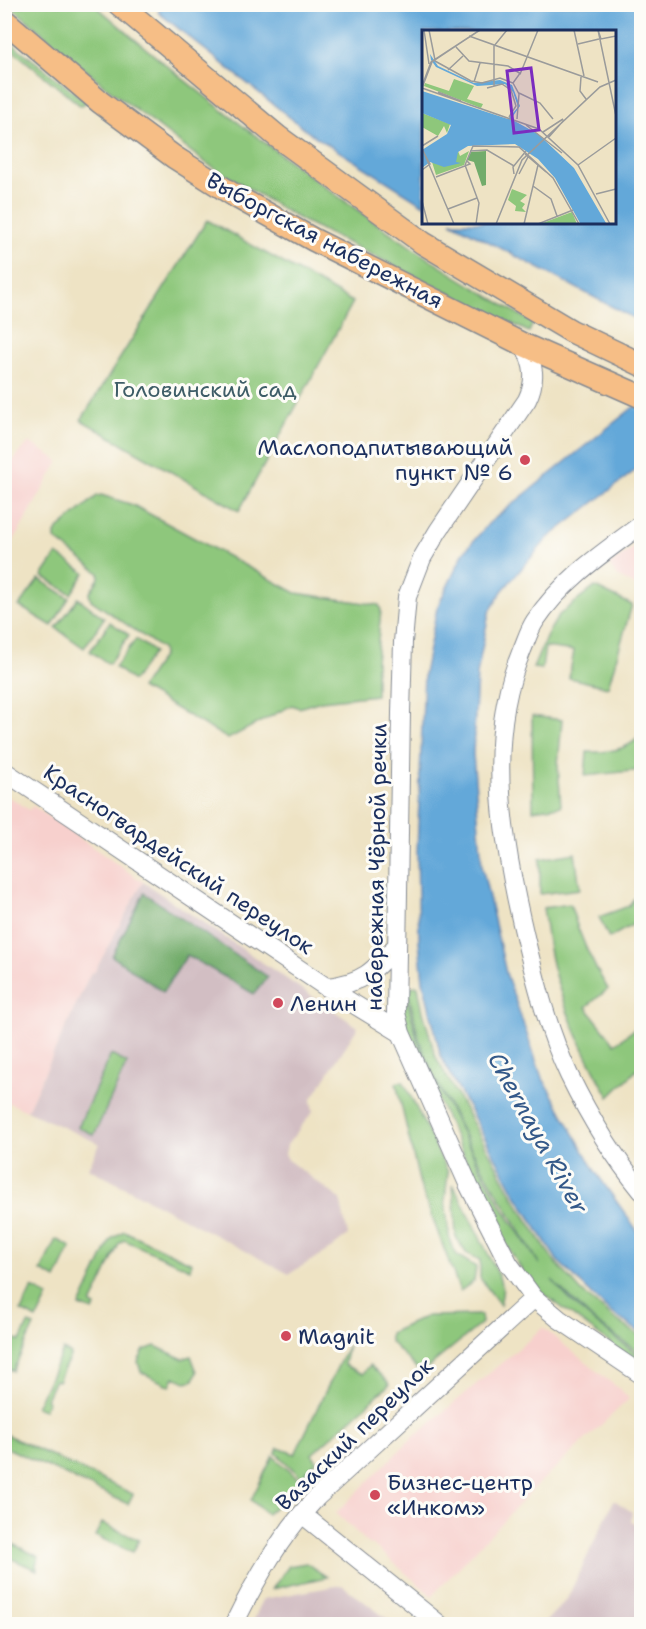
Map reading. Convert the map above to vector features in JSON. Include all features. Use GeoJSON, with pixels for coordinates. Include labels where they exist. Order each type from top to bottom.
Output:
{"type":"FeatureCollection","features":[{"type":"Feature","properties":{"kind":"main road","name":"Выборгская набережная"},"geometry":{"type":"LineString","coordinates":[[119,4],[278,137],[423,243],[571,331],[642,365]]}},
{"type":"Feature","properties":{"kind":"main road","name":"Выборгская набережная"},"geometry":{"type":"LineString","coordinates":[[4,20],[100,102],[174,157],[237,197],[314,240],[524,345],[642,397]]}},
{"type":"Feature","properties":{"kind":"street","name":"набережная Чёрной речки"},"geometry":{"type":"LineString","coordinates":[[524,345],[535,372],[532,390],[438,531],[422,558],[407,597],[403,642],[396,1012],[401,1034],[469,1186],[509,1264],[534,1298],[559,1319],[642,1375]]}},
{"type":"Feature","properties":{"kind":"street"},"geometry":{"type":"LineString","coordinates":[[642,524],[560,589],[534,623],[509,683],[503,718],[501,771],[511,879],[535,979],[549,1024],[568,1074],[623,1168],[642,1191]]}},
{"type":"Feature","properties":{"kind":"street","name":"Красногвардейский переулок"},"geometry":{"type":"LineString","coordinates":[[4,771],[326,987],[401,1034]]}},
{"type":"Feature","properties":{"kind":"street"},"geometry":{"type":"LineString","coordinates":[[326,987],[347,985],[362,978],[381,964],[397,945]]}},
{"type":"Feature","properties":{"kind":"street","name":"Вазаский переулок"},"geometry":{"type":"LineString","coordinates":[[234,1624],[261,1571],[286,1532],[302,1514],[534,1298]]}},
{"type":"Feature","properties":{"kind":"street"},"geometry":{"type":"LineString","coordinates":[[302,1514],[439,1624]]}},
{"type":"Feature","properties":{"kind":"shaded area"},"geometry":{"type":"Polygon","coordinates":[[[29,442],[59,461],[5,556],[5,461],[10,464],[29,442]]]}},
{"type":"Feature","properties":{"kind":"shaded area"},"geometry":{"type":"Polygon","coordinates":[[[641,542],[641,589],[617,576],[609,565],[641,542]]]}},
{"type":"Feature","properties":{"kind":"shaded area"},"geometry":{"type":"Polygon","coordinates":[[[10,797],[29,810],[33,806],[143,882],[94,973],[91,972],[27,1111],[5,1101],[4,806],[10,797]]]}},
{"type":"Feature","properties":{"kind":"shaded area"},"geometry":{"type":"Polygon","coordinates":[[[143,882],[358,1027],[311,1100],[313,1111],[287,1145],[285,1154],[289,1161],[340,1199],[348,1235],[332,1248],[289,1274],[88,1168],[100,1144],[27,1111],[91,972],[94,973],[143,882]]]}},
{"type":"Feature","properties":{"kind":"shaded area","name":"Бизнес-центр «Инком»"},"geometry":{"type":"Polygon","coordinates":[[[543,1328],[629,1399],[534,1488],[432,1596],[372,1544],[370,1545],[336,1513],[410,1440],[543,1328]]]}},
{"type":"Feature","properties":{"kind":"shaded area"},"geometry":{"type":"Polygon","coordinates":[[[614,1500],[632,1512],[631,1521],[641,1528],[641,1624],[543,1624],[567,1599],[614,1500]]]}},
{"type":"Feature","properties":{"kind":"shaded area"},"geometry":{"type":"Polygon","coordinates":[[[342,1585],[394,1624],[252,1624],[263,1599],[342,1585]]]}},
{"type":"Feature","properties":{"kind":"green space"},"geometry":{"type":"Polygon","coordinates":[[[26,4],[95,5],[212,102],[375,223],[431,261],[533,323],[529,332],[301,220],[206,163],[106,87],[9,5],[24,6],[26,4]]]}},
{"type":"Feature","properties":{"kind":"green space"},"geometry":{"type":"Polygon","coordinates":[[[4,37],[86,102],[81,106],[5,44],[4,37]]]}},
{"type":"Feature","properties":{"kind":"green space","name":"Головинский сад"},"geometry":{"type":"Polygon","coordinates":[[[207,220],[353,302],[239,511],[81,420],[207,220]]]}},
{"type":"Feature","properties":{"kind":"green space"},"geometry":{"type":"Polygon","coordinates":[[[101,495],[133,505],[296,593],[379,605],[381,610],[376,662],[376,695],[321,701],[299,708],[292,705],[228,739],[141,688],[163,655],[162,649],[91,600],[89,594],[99,578],[99,573],[55,539],[58,529],[101,495]]]}},
{"type":"Feature","properties":{"kind":"green space"},"geometry":{"type":"Polygon","coordinates":[[[57,554],[85,573],[71,594],[42,576],[57,554]]]}},
{"type":"Feature","properties":{"kind":"green space"},"geometry":{"type":"Polygon","coordinates":[[[39,579],[69,598],[52,626],[19,606],[39,579]]]}},
{"type":"Feature","properties":{"kind":"green space"},"geometry":{"type":"Polygon","coordinates":[[[595,587],[632,605],[608,687],[569,678],[574,651],[545,647],[542,669],[533,668],[548,633],[559,615],[595,587]]]}},
{"type":"Feature","properties":{"kind":"green space"},"geometry":{"type":"Polygon","coordinates":[[[78,598],[104,618],[84,648],[56,628],[78,598]]]}},
{"type":"Feature","properties":{"kind":"green space"},"geometry":{"type":"Polygon","coordinates":[[[110,622],[129,635],[109,664],[90,651],[110,622]]]}},
{"type":"Feature","properties":{"kind":"green space"},"geometry":{"type":"Polygon","coordinates":[[[136,639],[154,652],[133,681],[115,667],[136,639]]]}},
{"type":"Feature","properties":{"kind":"green space"},"geometry":{"type":"Polygon","coordinates":[[[532,716],[562,720],[558,765],[561,806],[533,810],[532,716]]]}},
{"type":"Feature","properties":{"kind":"green space"},"geometry":{"type":"Polygon","coordinates":[[[641,735],[641,770],[585,776],[587,752],[616,750],[630,744],[641,735]]]}},
{"type":"Feature","properties":{"kind":"green space"},"geometry":{"type":"Polygon","coordinates":[[[575,853],[580,889],[540,894],[540,859],[575,853]]]}},
{"type":"Feature","properties":{"kind":"green space"},"geometry":{"type":"Polygon","coordinates":[[[144,893],[268,977],[254,994],[187,955],[163,992],[112,956],[144,893]]]}},
{"type":"Feature","properties":{"kind":"green space"},"geometry":{"type":"Polygon","coordinates":[[[640,894],[641,920],[609,938],[599,917],[629,906],[640,894]]]}},
{"type":"Feature","properties":{"kind":"green space"},"geometry":{"type":"Polygon","coordinates":[[[570,904],[586,948],[608,989],[586,1007],[615,1044],[640,1025],[641,1027],[641,1066],[609,1097],[570,1018],[553,968],[543,908],[570,904]]]}},
{"type":"Feature","properties":{"kind":"green space"},"geometry":{"type":"Polygon","coordinates":[[[418,986],[436,1057],[520,1208],[552,1258],[582,1292],[641,1337],[641,1354],[594,1321],[552,1280],[583,1312],[605,1331],[641,1357],[641,1366],[537,1289],[526,1277],[501,1236],[399,1016],[405,988],[417,1038],[432,1075],[476,1160],[505,1212],[540,1265],[473,1152],[433,1074],[419,1039],[407,987],[418,986]]]}},
{"type":"Feature","properties":{"kind":"green space"},"geometry":{"type":"Polygon","coordinates":[[[111,1055],[127,1063],[94,1135],[78,1127],[111,1055]]]}},
{"type":"Feature","properties":{"kind":"green space"},"geometry":{"type":"Polygon","coordinates":[[[403,1081],[448,1172],[445,1200],[450,1242],[457,1255],[476,1267],[474,1281],[460,1291],[420,1185],[396,1083],[403,1081]]]}},
{"type":"Feature","properties":{"kind":"green space"},"geometry":{"type":"Polygon","coordinates":[[[453,1184],[498,1274],[503,1290],[500,1305],[480,1278],[480,1260],[466,1253],[456,1237],[453,1184]]]}},
{"type":"Feature","properties":{"kind":"green space"},"geometry":{"type":"Polygon","coordinates":[[[124,1231],[192,1263],[190,1269],[124,1240],[119,1244],[91,1305],[95,1307],[93,1311],[80,1306],[111,1239],[124,1231]]]}},
{"type":"Feature","properties":{"kind":"green space"},"geometry":{"type":"Polygon","coordinates":[[[56,1239],[71,1247],[56,1279],[41,1271],[56,1239]]]}},
{"type":"Feature","properties":{"kind":"green space"},"geometry":{"type":"Polygon","coordinates":[[[32,1288],[48,1296],[37,1319],[21,1311],[32,1288]]]}},
{"type":"Feature","properties":{"kind":"green space"},"geometry":{"type":"Polygon","coordinates":[[[481,1315],[482,1323],[421,1373],[390,1341],[390,1333],[427,1316],[481,1315]]]}},
{"type":"Feature","properties":{"kind":"green space"},"geometry":{"type":"Polygon","coordinates":[[[28,1324],[34,1326],[13,1371],[5,1367],[5,1348],[10,1336],[20,1341],[28,1324]]]}},
{"type":"Feature","properties":{"kind":"green space"},"geometry":{"type":"Polygon","coordinates":[[[348,1345],[344,1365],[363,1374],[370,1365],[390,1384],[312,1454],[317,1461],[301,1477],[276,1453],[278,1448],[295,1454],[348,1345]]]}},
{"type":"Feature","properties":{"kind":"green space"},"geometry":{"type":"Polygon","coordinates":[[[155,1346],[183,1359],[191,1356],[197,1372],[194,1380],[186,1382],[174,1377],[170,1386],[141,1372],[138,1362],[144,1350],[155,1346]]]}},
{"type":"Feature","properties":{"kind":"green space"},"geometry":{"type":"Polygon","coordinates":[[[63,1350],[71,1354],[58,1381],[55,1380],[46,1399],[48,1401],[44,1410],[36,1407],[63,1350]]]}},
{"type":"Feature","properties":{"kind":"green space"},"geometry":{"type":"Polygon","coordinates":[[[5,1434],[133,1494],[128,1504],[5,1447],[5,1434]]]}},
{"type":"Feature","properties":{"kind":"green space"},"geometry":{"type":"Polygon","coordinates":[[[273,1456],[302,1482],[267,1514],[251,1500],[273,1456]]]}},
{"type":"Feature","properties":{"kind":"green space"},"geometry":{"type":"Polygon","coordinates":[[[102,1523],[139,1540],[133,1552],[95,1536],[102,1523]]]}},
{"type":"Feature","properties":{"kind":"green space"},"geometry":{"type":"Polygon","coordinates":[[[5,1540],[39,1557],[36,1564],[37,1570],[5,1556],[5,1540]]]}},
{"type":"Feature","properties":{"kind":"green space"},"geometry":{"type":"Polygon","coordinates":[[[306,1563],[327,1577],[272,1589],[289,1566],[306,1563]]]}},
{"type":"Feature","properties":{"kind":"water"},"geometry":{"type":"Polygon","coordinates":[[[163,5],[641,5],[641,322],[455,224],[616,224],[616,30],[422,30],[422,204],[308,132],[158,12],[163,5]]]}},
{"type":"Feature","properties":{"kind":"water","name":"Chernaya River"},"geometry":{"type":"Polygon","coordinates":[[[641,401],[641,466],[548,538],[502,591],[489,613],[477,674],[473,754],[482,866],[506,973],[541,1075],[595,1171],[641,1236],[641,1333],[609,1311],[557,1260],[516,1195],[441,1057],[423,981],[419,941],[417,852],[424,674],[437,608],[464,552],[489,523],[641,401]]]}},
{"type":"Feature","properties":{"kind":"place","name":"Маслоподпитывающий пункт № 6"},"geometry":{"type":"Point","coordinates":[525,460]}},
{"type":"Feature","properties":{"kind":"place","name":"Ленин"},"geometry":{"type":"Point","coordinates":[278,1003]}},
{"type":"Feature","properties":{"kind":"place","name":"Magnit"},"geometry":{"type":"Point","coordinates":[286,1336]}},
{"type":"Feature","properties":{"kind":"place","name":"Бизнес-центр «Инком»"},"geometry":{"type":"Point","coordinates":[375,1495]}}]}
